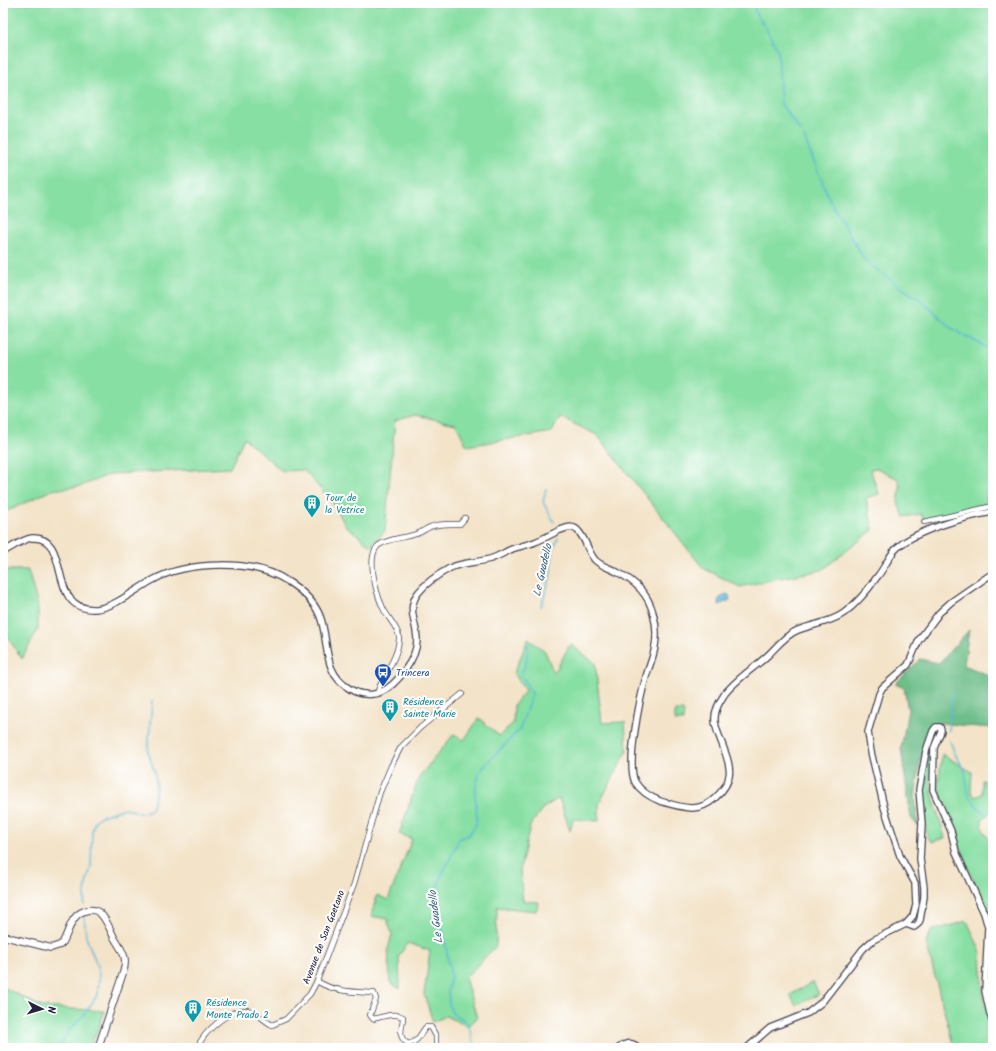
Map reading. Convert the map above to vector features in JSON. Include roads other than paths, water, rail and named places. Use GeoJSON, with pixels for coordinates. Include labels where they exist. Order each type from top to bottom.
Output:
{"type":"FeatureCollection","features":[{"type":"Feature","properties":{"kind":"main road"},"geometry":{"type":"LineString","coordinates":[[3,936],[51,948],[60,945],[63,942],[74,917],[89,910],[95,910],[101,913],[124,954],[125,962],[123,974],[98,1048]]}},
{"type":"Feature","properties":{"kind":"street"},"geometry":{"type":"LineString","coordinates":[[924,522],[993,506]]}},
{"type":"Feature","properties":{"kind":"street"},"geometry":{"type":"LineString","coordinates":[[3,552],[29,538],[39,538],[48,543],[56,553],[67,596],[76,605],[90,609],[108,607],[164,574],[187,568],[226,566],[249,567],[274,574],[285,579],[302,592],[314,605],[321,619],[328,664],[344,686],[366,695],[382,692],[409,664],[416,650],[417,638],[411,611],[419,590],[446,570],[458,565],[492,559],[516,547],[540,541],[561,529],[575,527],[580,532],[593,558],[601,564],[625,576],[637,585],[647,597],[654,615],[656,634],[655,650],[645,679],[636,727],[633,746],[633,777],[637,785],[644,793],[653,798],[688,809],[700,808],[710,803],[725,789],[729,779],[729,762],[716,730],[714,720],[718,706],[726,691],[789,636],[797,631],[838,617],[850,608],[876,579],[894,551],[907,540],[942,525],[983,513],[993,512]]}},
{"type":"Feature","properties":{"kind":"street"},"geometry":{"type":"LineString","coordinates":[[377,694],[379,685],[389,669],[395,654],[399,637],[397,630],[387,617],[375,585],[372,558],[374,550],[379,545],[391,540],[418,534],[430,527],[440,524],[460,524],[465,518]]}},
{"type":"Feature","properties":{"kind":"street"},"geometry":{"type":"LineString","coordinates":[[747,1048],[770,1028],[808,1013],[822,1002],[851,963],[873,940],[906,924],[913,916],[916,905],[915,883],[900,856],[884,807],[871,752],[868,732],[882,688],[908,665],[919,640],[940,613],[951,602],[993,573]]}},
{"type":"Feature","properties":{"kind":"street","name":"Avenue de San Gaetano"},"geometry":{"type":"LineString","coordinates":[[197,1048],[201,1040],[215,1025],[229,1015],[243,1010],[252,1011],[272,1025],[286,1019],[310,994],[317,981],[354,884],[380,792],[391,766],[401,748],[421,727],[462,694]]}},
{"type":"Feature","properties":{"kind":"street"},"geometry":{"type":"LineString","coordinates":[[906,924],[914,927],[918,924],[924,898],[920,859],[922,824],[919,790],[926,751],[933,731],[936,727],[940,727],[941,731],[934,748],[933,790],[951,831],[956,852],[984,913],[988,927],[985,991],[993,1022]]}},
{"type":"Feature","properties":{"kind":"street"},"geometry":{"type":"LineString","coordinates":[[317,981],[337,990],[374,993],[376,995],[376,999],[370,1015],[373,1019],[395,1014],[402,1016],[402,1036],[404,1042],[409,1044],[419,1039],[426,1027],[431,1027],[436,1036],[436,1048]]}},
{"type":"Feature","properties":{"kind":"street"},"geometry":{"type":"LineString","coordinates":[[619,1048],[627,1043],[633,1043],[639,1048]]}},
{"type":"Feature","properties":{"kind":"street"},"geometry":{"type":"LineString","coordinates":[[461,1048],[463,1046],[469,1048]]}},
{"type":"Feature","properties":{"kind":"water"},"geometry":{"type":"Polygon","coordinates":[[[725,594],[729,595],[730,600],[719,605],[718,600],[725,594]]]}},
{"type":"Feature","properties":{"kind":"waterway"},"geometry":{"type":"LineString","coordinates":[[754,3],[755,12],[766,28],[778,51],[781,104],[801,132]]}},
{"type":"Feature","properties":{"kind":"waterway"},"geometry":{"type":"LineString","coordinates":[[804,137],[830,201],[864,259],[906,291],[920,299],[951,328],[993,351]]}},
{"type":"Feature","properties":{"kind":"waterway","name":"Le Guadello"},"geometry":{"type":"LineString","coordinates":[[546,489],[543,502],[554,522]]}},
{"type":"Feature","properties":{"kind":"waterway","name":"Le Guadello"},"geometry":{"type":"LineString","coordinates":[[541,606],[550,578],[553,550],[558,538]]}},
{"type":"Feature","properties":{"kind":"waterway","name":"Le Guadello"},"geometry":{"type":"LineString","coordinates":[[473,1043],[470,1028],[462,1019],[452,1013],[449,1005],[448,989],[451,977],[437,888],[459,839],[469,835],[476,824],[477,817],[475,793],[479,773],[520,729],[532,693],[521,675],[526,662],[528,645]]}},
{"type":"Feature","properties":{"kind":"waterway"},"geometry":{"type":"LineString","coordinates":[[949,731],[952,695]]}},
{"type":"Feature","properties":{"kind":"waterway"},"geometry":{"type":"LineString","coordinates":[[84,905],[86,884],[91,867],[92,831],[95,821],[99,817],[125,808],[140,813],[151,810],[155,796],[156,783],[155,773],[148,751],[152,701]]}},
{"type":"Feature","properties":{"kind":"waterway"},"geometry":{"type":"LineString","coordinates":[[950,741],[955,754],[965,771],[969,797],[984,813]]}},
{"type":"Feature","properties":{"kind":"waterway"},"geometry":{"type":"LineString","coordinates":[[58,1048],[69,1030],[84,1015],[98,994],[99,977],[97,965],[86,937],[84,917]]}},
{"type":"Feature","properties":{"kind":"place","name":"Tour de la Vetrice"},"geometry":{"type":"Point","coordinates":[312,518]}},
{"type":"Feature","properties":{"kind":"place","name":"Trincera"},"geometry":{"type":"Point","coordinates":[383,687]}},
{"type":"Feature","properties":{"kind":"place","name":"Résidence Sainte Marie"},"geometry":{"type":"Point","coordinates":[390,722]}},
{"type":"Feature","properties":{"kind":"place","name":"Résidence Monte Prado 2"},"geometry":{"type":"Point","coordinates":[193,1023]}}]}
